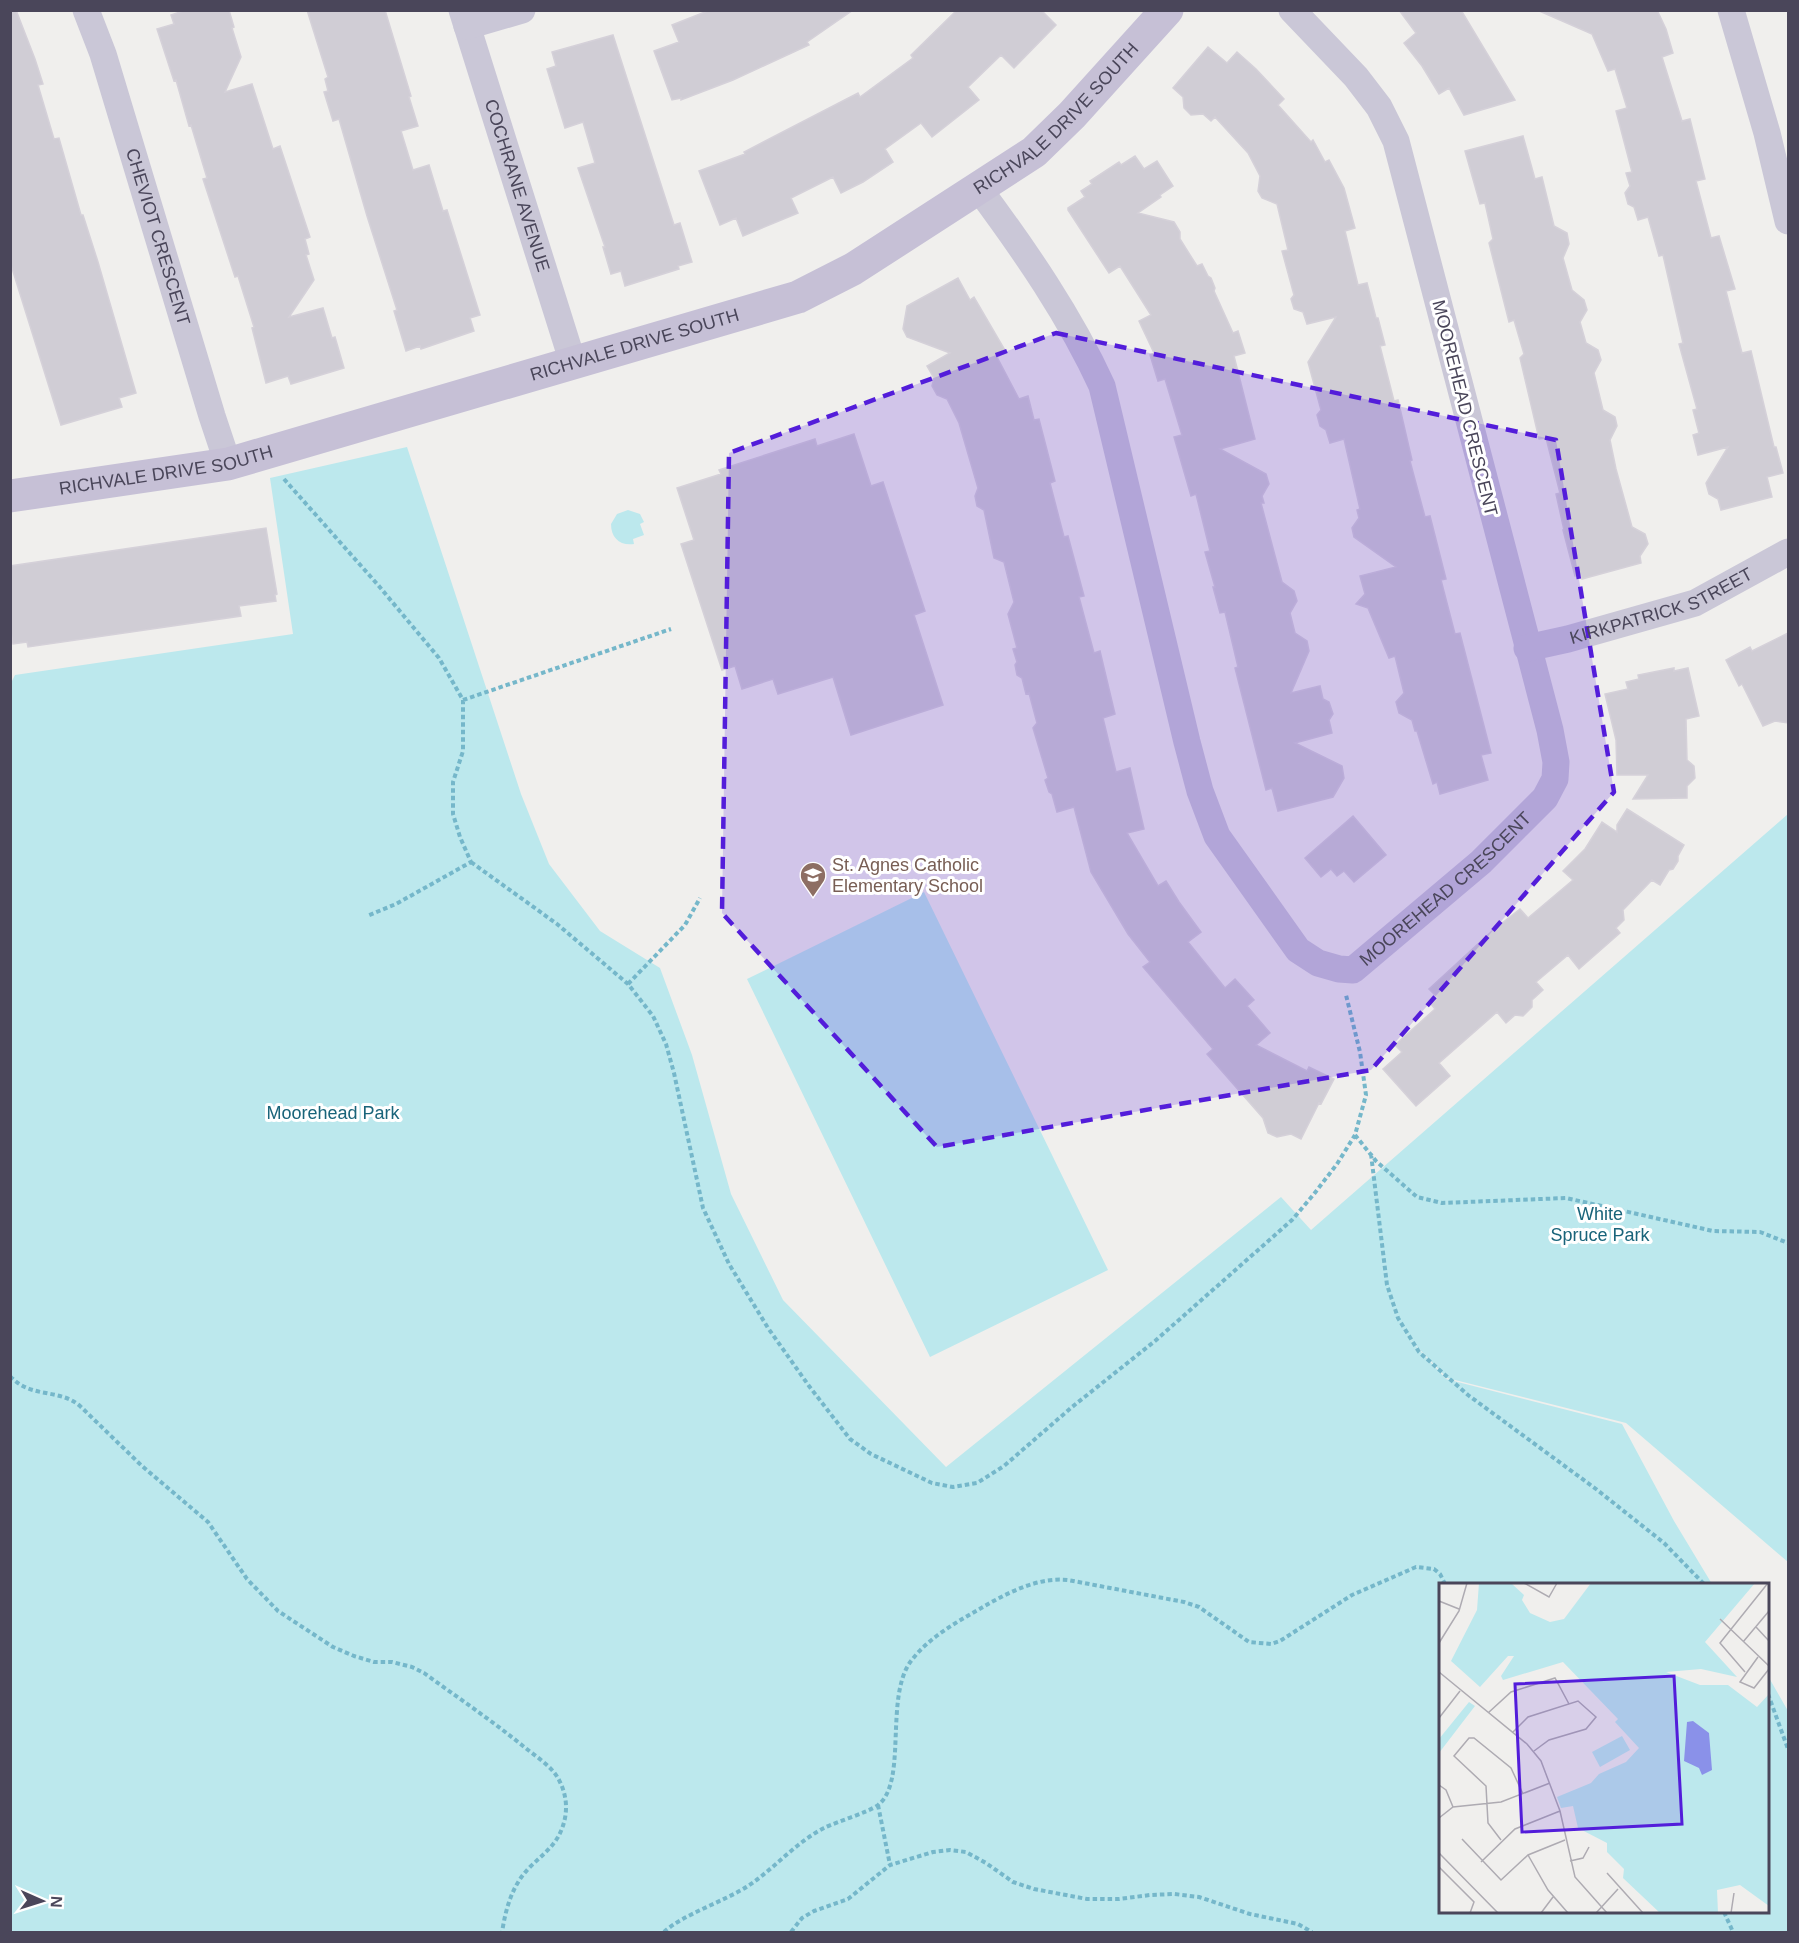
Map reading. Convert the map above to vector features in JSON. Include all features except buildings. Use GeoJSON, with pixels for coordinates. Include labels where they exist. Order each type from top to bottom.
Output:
{"type":"FeatureCollection","features":[{"type":"Feature","properties":{"kind":"street","name":"CHEVIOT CRESCENT"},"geometry":{"type":"LineString","coordinates":[[86,10],[103,54],[228,464]]}},
{"type":"Feature","properties":{"kind":"street"},"geometry":{"type":"LineString","coordinates":[[465,18],[522,10]]}},
{"type":"Feature","properties":{"kind":"street","name":"RICHVALE DRIVE SOUTH"},"geometry":{"type":"LineString","coordinates":[[10,496],[228,464],[798,297],[853,269],[1034,152],[1167,10]]}},
{"type":"Feature","properties":{"kind":"street","name":"MOOREHEAD CRESCENT"},"geometry":{"type":"LineString","coordinates":[[979,189],[1008,228],[1085,349],[1102,386],[1190,752],[1200,791],[1217,836],[1298,950],[1318,963],[1353,970],[1481,862],[1545,798],[1555,779],[1556,762],[1550,730],[1396,141],[1378,107],[1356,77],[1292,10]]}},
{"type":"Feature","properties":{"kind":"street"},"geometry":{"type":"LineString","coordinates":[[1731,10],[1767,133],[1788,221]]}},
{"type":"Feature","properties":{"kind":"street","name":"COCHRANE AVENUE"},"geometry":{"type":"LineString","coordinates":[[465,18],[573,363]]}},
{"type":"Feature","properties":{"kind":"street","name":"KIRKPATRICK STREET"},"geometry":{"type":"LineString","coordinates":[[1527,648],[1568,639],[1695,603],[1788,552]]}},
{"type":"Feature","properties":{"kind":"path"},"geometry":{"type":"LineString","coordinates":[[262,454],[439,658],[463,700],[463,751],[453,782],[453,814],[471,862],[557,924],[628,984],[653,1016],[666,1044],[703,1208],[729,1264],[768,1328],[809,1386],[850,1439],[871,1454],[932,1483],[953,1487],[977,1483],[1004,1466],[1072,1407],[1155,1341],[1292,1220],[1337,1164],[1355,1135],[1366,1095],[1360,1052],[1339,969]]}},
{"type":"Feature","properties":{"kind":"path"},"geometry":{"type":"LineString","coordinates":[[463,700],[671,629]]}},
{"type":"Feature","properties":{"kind":"path"},"geometry":{"type":"LineString","coordinates":[[367,916],[396,904],[471,862]]}},
{"type":"Feature","properties":{"kind":"path"},"geometry":{"type":"LineString","coordinates":[[628,984],[685,925],[700,898]]}},
{"type":"Feature","properties":{"kind":"path"},"geometry":{"type":"LineString","coordinates":[[1355,1135],[1371,1154],[1417,1197],[1442,1203],[1566,1198],[1713,1231],[1760,1232],[1788,1243]]}},
{"type":"Feature","properties":{"kind":"path"},"geometry":{"type":"LineString","coordinates":[[1371,1154],[1387,1285],[1398,1318],[1419,1352],[1468,1395],[1664,1543],[1703,1583]]}},
{"type":"Feature","properties":{"kind":"path"},"geometry":{"type":"LineString","coordinates":[[10,1376],[18,1384],[30,1390],[70,1398],[142,1466],[208,1522],[247,1579],[278,1611],[333,1647],[354,1656],[374,1662],[393,1662],[424,1673],[493,1722],[544,1763],[559,1779],[566,1797],[566,1820],[557,1838],[528,1868],[516,1885],[507,1905],[502,1932]]}},
{"type":"Feature","properties":{"kind":"path"},"geometry":{"type":"LineString","coordinates":[[664,1932],[748,1886],[807,1837],[878,1805],[887,1793],[893,1775],[896,1712],[909,1663],[936,1636],[995,1600],[1027,1586],[1054,1579],[1068,1580],[1184,1602],[1199,1607],[1248,1642],[1271,1644],[1280,1641],[1352,1595],[1416,1567],[1434,1569],[1440,1574],[1444,1583]]}},
{"type":"Feature","properties":{"kind":"path"},"geometry":{"type":"LineString","coordinates":[[1769,1699],[1788,1749]]}},
{"type":"Feature","properties":{"kind":"path"},"geometry":{"type":"LineString","coordinates":[[878,1805],[890,1865]]}},
{"type":"Feature","properties":{"kind":"path"},"geometry":{"type":"LineString","coordinates":[[791,1932],[802,1918],[814,1911],[848,1899],[890,1865],[933,1852],[950,1850],[966,1852],[1013,1882],[1034,1889],[1087,1899],[1174,1894],[1198,1897],[1227,1908],[1298,1924],[1312,1932]]}},
{"type":"Feature","properties":{"kind":"path"},"geometry":{"type":"LineString","coordinates":[[1725,1913],[1734,1932]]}},
{"type":"Feature","properties":{"kind":"highlighted area"},"geometry":{"type":"Polygon","coordinates":[[[1056,333],[1556,440],[1614,792],[1371,1070],[937,1147],[722,913],[729,453],[1056,333]]]}},
{"type":"Feature","properties":{"kind":"green space"},"geometry":{"type":"Polygon","coordinates":[[[407,447],[521,794],[549,864],[600,931],[660,968],[692,1055],[731,1194],[783,1300],[946,1467],[1281,1197],[1311,1230],[1788,814],[1788,1562],[1626,1423],[1447,1378],[1403,1332],[1446,1379],[1622,1424],[1674,1521],[1711,1583],[1439,1583],[1439,1913],[1769,1913],[1769,1678],[1788,1711],[1788,1932],[11,1932],[11,683],[15,675],[293,634],[270,478],[407,447]]]}},
{"type":"Feature","properties":{"kind":"green space"},"geometry":{"type":"Polygon","coordinates":[[[628,510],[640,514],[644,522],[640,524],[644,535],[633,539],[634,544],[624,544],[617,540],[611,529],[611,524],[617,514],[628,510]]]}},
{"type":"Feature","properties":{"kind":"green space"},"geometry":{"type":"Polygon","coordinates":[[[924,892],[1108,1270],[930,1357],[747,979],[924,892]]]}},
{"type":"Feature","properties":{"kind":"place","name":"St. Agnes Catholic Elementary School"},"geometry":{"type":"Point","coordinates":[813,898]}},
{"type":"Feature","properties":{"kind":"park label","name":"Moorehead Park"},"geometry":{"type":"Point","coordinates":[333,1113]}},
{"type":"Feature","properties":{"kind":"park label","name":"White Spruce Park"},"geometry":{"type":"Point","coordinates":[1600,1224]}}]}
